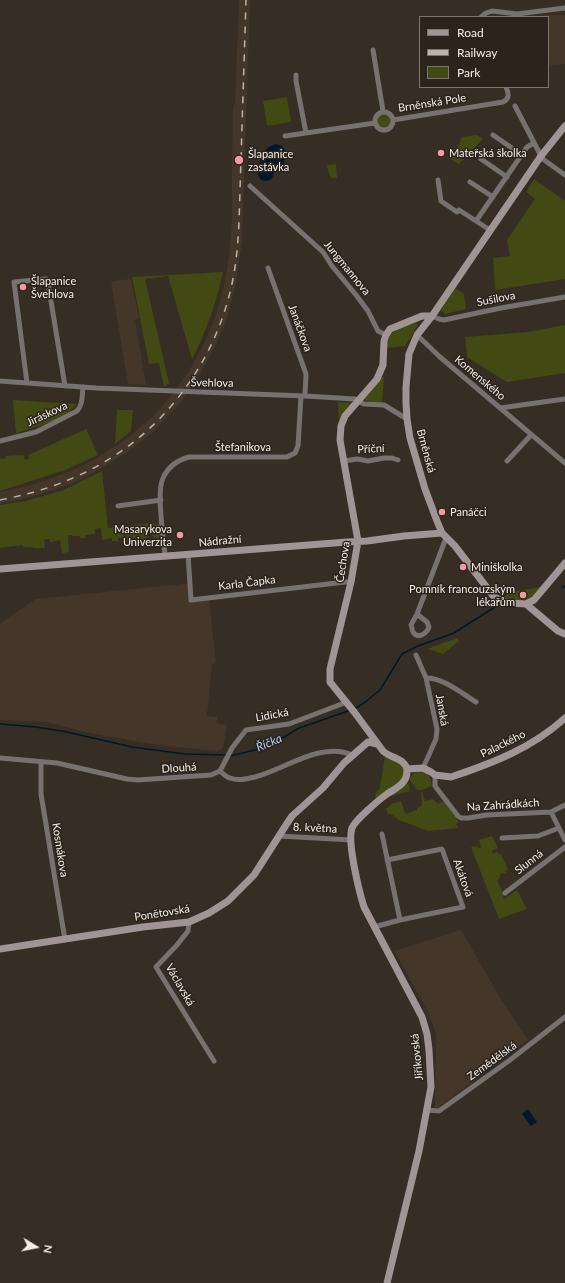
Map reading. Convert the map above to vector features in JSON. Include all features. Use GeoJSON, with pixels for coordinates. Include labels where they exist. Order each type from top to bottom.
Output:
{"type":"FeatureCollection","features":[{"type":"Feature","properties":{"kind":"street"},"geometry":{"type":"LineString","coordinates":[[482,16],[492,11],[517,14],[565,8]]}},
{"type":"Feature","properties":{"kind":"street","name":"Brněnská Pole"},"geometry":{"type":"LineString","coordinates":[[373,50],[383,111]]}},
{"type":"Feature","properties":{"kind":"street"},"geometry":{"type":"LineString","coordinates":[[296,75],[306,133]]}},
{"type":"Feature","properties":{"kind":"street","name":"Brněnská Pole"},"geometry":{"type":"LineString","coordinates":[[393,120],[503,102],[509,97],[506,88]]}},
{"type":"Feature","properties":{"kind":"street"},"geometry":{"type":"LineString","coordinates":[[515,106],[540,156],[565,175]]}},
{"type":"Feature","properties":{"kind":"street","name":"Brněnská Pole"},"geometry":{"type":"LineString","coordinates":[[383,111],[389,112],[393,117],[393,120],[391,128],[386,130],[380,129],[375,123],[375,117],[383,111]]}},
{"type":"Feature","properties":{"kind":"street","name":"Brněnská Pole"},"geometry":{"type":"LineString","coordinates":[[285,136],[375,123]]}},
{"type":"Feature","properties":{"kind":"street","name":"Brněnská"},"geometry":{"type":"LineString","coordinates":[[526,604],[508,603],[494,597],[455,546],[444,536],[425,489],[410,438],[407,420],[406,386],[408,362],[412,346],[417,335],[432,316],[540,156],[565,126]]}},
{"type":"Feature","properties":{"kind":"street"},"geometry":{"type":"LineString","coordinates":[[493,135],[522,155]]}},
{"type":"Feature","properties":{"kind":"street"},"geometry":{"type":"LineString","coordinates":[[476,221],[527,147],[534,143]]}},
{"type":"Feature","properties":{"kind":"street"},"geometry":{"type":"LineString","coordinates":[[481,159],[507,177]]}},
{"type":"Feature","properties":{"kind":"street"},"geometry":{"type":"LineString","coordinates":[[438,180],[441,201],[457,212],[459,210],[490,230]]}},
{"type":"Feature","properties":{"kind":"street"},"geometry":{"type":"LineString","coordinates":[[470,182],[493,196]]}},
{"type":"Feature","properties":{"kind":"street","name":"Jungmannova"},"geometry":{"type":"LineString","coordinates":[[250,186],[323,252],[332,266],[368,311],[378,331],[386,335]]}},
{"type":"Feature","properties":{"kind":"street","name":"Janáčkova"},"geometry":{"type":"LineString","coordinates":[[268,268],[306,374],[303,396]]}},
{"type":"Feature","properties":{"kind":"street"},"geometry":{"type":"LineString","coordinates":[[27,383],[14,282],[46,279],[48,283],[65,386]]}},
{"type":"Feature","properties":{"kind":"street","name":"Sušilova"},"geometry":{"type":"LineString","coordinates":[[432,316],[444,320],[501,308],[565,298]]}},
{"type":"Feature","properties":{"kind":"street"},"geometry":{"type":"LineString","coordinates":[[386,335],[390,330],[422,316],[432,316]]}},
{"type":"Feature","properties":{"kind":"street","name":"Čechova"},"geometry":{"type":"LineString","coordinates":[[386,335],[384,341],[383,365],[377,380],[345,416],[341,426],[340,440],[358,541],[351,582],[330,669],[330,682],[355,713],[383,752],[388,756],[405,763],[407,769]]}},
{"type":"Feature","properties":{"kind":"street","name":"Komenského"},"geometry":{"type":"LineString","coordinates":[[417,335],[440,358],[565,463]]}},
{"type":"Feature","properties":{"kind":"street","name":"Švehlova"},"geometry":{"type":"LineString","coordinates":[[0,381],[155,391],[303,396],[359,401]]}},
{"type":"Feature","properties":{"kind":"street","name":"Jiráskova"},"geometry":{"type":"LineString","coordinates":[[0,441],[36,432],[76,411],[80,407],[82,401],[83,387]]}},
{"type":"Feature","properties":{"kind":"street","name":"Štefanikova"},"geometry":{"type":"LineString","coordinates":[[165,556],[160,491],[163,478],[170,467],[180,459],[189,457],[287,457],[295,453],[298,446],[303,396]]}},
{"type":"Feature","properties":{"kind":"street"},"geometry":{"type":"LineString","coordinates":[[500,408],[565,399]]}},
{"type":"Feature","properties":{"kind":"street"},"geometry":{"type":"LineString","coordinates":[[359,401],[364,404],[384,405],[407,420]]}},
{"type":"Feature","properties":{"kind":"street"},"geometry":{"type":"LineString","coordinates":[[507,461],[531,435]]}},
{"type":"Feature","properties":{"kind":"street","name":"Příční"},"geometry":{"type":"LineString","coordinates":[[344,461],[358,459],[368,461],[384,458],[398,460]]}},
{"type":"Feature","properties":{"kind":"street"},"geometry":{"type":"LineString","coordinates":[[118,506],[161,500]]}},
{"type":"Feature","properties":{"kind":"street"},"geometry":{"type":"LineString","coordinates":[[416,614],[444,536]]}},
{"type":"Feature","properties":{"kind":"street","name":"Nádražní"},"geometry":{"type":"LineString","coordinates":[[0,569],[358,541],[444,536]]}},
{"type":"Feature","properties":{"kind":"street","name":"Karla Čapka"},"geometry":{"type":"LineString","coordinates":[[188,554],[191,600],[351,582]]}},
{"type":"Feature","properties":{"kind":"street"},"geometry":{"type":"LineString","coordinates":[[565,563],[534,600],[526,604],[558,632],[565,634]]}},
{"type":"Feature","properties":{"kind":"street","name":"Janská"},"geometry":{"type":"LineString","coordinates":[[416,655],[426,678],[437,729],[436,739],[422,768]]}},
{"type":"Feature","properties":{"kind":"street"},"geometry":{"type":"LineString","coordinates":[[426,678],[431,678],[445,683],[476,702]]}},
{"type":"Feature","properties":{"kind":"street","name":"Lidická"},"geometry":{"type":"LineString","coordinates":[[220,771],[232,748],[246,730],[289,724],[348,704]]}},
{"type":"Feature","properties":{"kind":"street","name":"Palackého"},"geometry":{"type":"LineString","coordinates":[[435,775],[451,777],[502,759],[543,736],[565,718]]}},
{"type":"Feature","properties":{"kind":"street"},"geometry":{"type":"LineString","coordinates":[[358,750],[365,738],[363,724]]}},
{"type":"Feature","properties":{"kind":"street"},"geometry":{"type":"LineString","coordinates":[[358,750],[368,742],[377,744]]}},
{"type":"Feature","properties":{"kind":"street","name":"Ponětovská"},"geometry":{"type":"LineString","coordinates":[[0,949],[143,927],[189,922],[218,908],[242,888],[254,875],[292,816],[323,788],[344,763],[358,750]]}},
{"type":"Feature","properties":{"kind":"street"},"geometry":{"type":"LineString","coordinates":[[220,771],[228,778],[246,779],[266,774],[319,752],[339,751],[352,755]]}},
{"type":"Feature","properties":{"kind":"street","name":"Dlouhá"},"geometry":{"type":"LineString","coordinates":[[0,758],[57,764],[126,779],[138,780],[211,776],[220,771]]}},
{"type":"Feature","properties":{"kind":"street","name":"Kosmákova"},"geometry":{"type":"LineString","coordinates":[[41,762],[41,794],[65,940]]}},
{"type":"Feature","properties":{"kind":"street"},"geometry":{"type":"LineString","coordinates":[[351,840],[354,824],[386,794],[404,782],[407,777],[407,769],[422,768],[435,775]]}},
{"type":"Feature","properties":{"kind":"street","name":"Na Zahrádkách"},"geometry":{"type":"LineString","coordinates":[[435,775],[435,786],[461,818],[487,815],[551,812],[565,805]]}},
{"type":"Feature","properties":{"kind":"street","name":"Na Zahrádkách"},"geometry":{"type":"LineString","coordinates":[[551,812],[565,840]]}},
{"type":"Feature","properties":{"kind":"street"},"geometry":{"type":"LineString","coordinates":[[502,838],[538,836],[559,828]]}},
{"type":"Feature","properties":{"kind":"street"},"geometry":{"type":"LineString","coordinates":[[382,834],[400,920]]}},
{"type":"Feature","properties":{"kind":"street","name":"8. května"},"geometry":{"type":"LineString","coordinates":[[279,836],[351,840]]}},
{"type":"Feature","properties":{"kind":"street","name":"Jiříkovská"},"geometry":{"type":"LineString","coordinates":[[351,840],[359,892],[364,906],[422,1017],[430,1050],[431,1087],[427,1110],[419,1151],[387,1283]]}},
{"type":"Feature","properties":{"kind":"street","name":"Slunná"},"geometry":{"type":"LineString","coordinates":[[505,893],[565,847]]}},
{"type":"Feature","properties":{"kind":"street","name":"Akátová"},"geometry":{"type":"LineString","coordinates":[[374,927],[463,907],[442,849],[387,860]]}},
{"type":"Feature","properties":{"kind":"street","name":"Václavská"},"geometry":{"type":"LineString","coordinates":[[189,922],[188,931],[156,967],[214,1061]]}},
{"type":"Feature","properties":{"kind":"street","name":"Zemědělská"},"geometry":{"type":"LineString","coordinates":[[427,1110],[439,1111],[565,1018]]}},
{"type":"Feature","properties":{"kind":"shaded area"},"geometry":{"type":"Polygon","coordinates":[[[239,0],[250,0],[242,241],[235,288],[226,321],[214,349],[198,377],[180,403],[153,432],[126,453],[97,471],[71,484],[35,496],[0,504],[0,492],[32,485],[66,473],[92,461],[129,437],[153,416],[171,396],[189,371],[204,344],[220,302],[229,256],[232,222],[233,107],[235,103],[239,0]]]}},
{"type":"Feature","properties":{"kind":"shaded area"},"geometry":{"type":"Polygon","coordinates":[[[565,15],[565,64],[550,65],[549,16],[545,16],[565,15]]]}},
{"type":"Feature","properties":{"kind":"shaded area"},"geometry":{"type":"Polygon","coordinates":[[[131,279],[139,318],[135,319],[146,385],[128,384],[111,281],[131,279]]]}},
{"type":"Feature","properties":{"kind":"shaded area"},"geometry":{"type":"Polygon","coordinates":[[[192,583],[193,600],[209,598],[216,663],[212,664],[207,716],[218,717],[216,723],[227,725],[223,748],[217,751],[157,745],[90,733],[46,722],[0,720],[0,624],[2,622],[36,599],[192,583]]]}},
{"type":"Feature","properties":{"kind":"shaded area"},"geometry":{"type":"Polygon","coordinates":[[[461,930],[502,1001],[528,1040],[435,1110],[436,1033],[426,1008],[394,951],[461,930]]]}},
{"type":"Feature","properties":{"kind":"green space"},"geometry":{"type":"Polygon","coordinates":[[[287,97],[291,122],[267,126],[263,101],[287,97]]]}},
{"type":"Feature","properties":{"kind":"green space"},"geometry":{"type":"Polygon","coordinates":[[[384,114],[389,116],[391,121],[389,126],[384,128],[379,126],[377,121],[379,116],[384,114]]]}},
{"type":"Feature","properties":{"kind":"green space"},"geometry":{"type":"Polygon","coordinates":[[[477,135],[483,139],[459,164],[448,158],[458,146],[462,137],[477,135]]]}},
{"type":"Feature","properties":{"kind":"green space"},"geometry":{"type":"Polygon","coordinates":[[[336,164],[337,178],[332,178],[329,174],[327,165],[336,164]]]}},
{"type":"Feature","properties":{"kind":"green space"},"geometry":{"type":"Polygon","coordinates":[[[534,179],[565,201],[565,279],[495,290],[493,258],[510,256],[507,240],[535,199],[526,192],[534,179]]]}},
{"type":"Feature","properties":{"kind":"green space"},"geometry":{"type":"Polygon","coordinates":[[[223,272],[210,317],[192,359],[168,276],[145,279],[169,383],[164,387],[159,363],[149,364],[132,277],[223,272]]]}},
{"type":"Feature","properties":{"kind":"green space"},"geometry":{"type":"Polygon","coordinates":[[[455,288],[464,294],[466,309],[445,314],[441,310],[455,288]]]}},
{"type":"Feature","properties":{"kind":"green space"},"geometry":{"type":"Polygon","coordinates":[[[416,323],[418,325],[405,346],[387,348],[392,333],[400,328],[416,323]]]}},
{"type":"Feature","properties":{"kind":"green space"},"geometry":{"type":"Polygon","coordinates":[[[565,325],[565,373],[507,382],[467,357],[465,337],[528,332],[565,325]]]}},
{"type":"Feature","properties":{"kind":"green space"},"geometry":{"type":"Polygon","coordinates":[[[381,377],[384,377],[382,403],[366,401],[364,398],[381,377]]]}},
{"type":"Feature","properties":{"kind":"green space"},"geometry":{"type":"Polygon","coordinates":[[[13,400],[77,404],[66,414],[58,418],[40,426],[16,433],[13,400]]]}},
{"type":"Feature","properties":{"kind":"green space"},"geometry":{"type":"Polygon","coordinates":[[[338,402],[352,403],[339,421],[338,402]]]}},
{"type":"Feature","properties":{"kind":"green space"},"geometry":{"type":"Polygon","coordinates":[[[117,410],[133,410],[131,431],[115,444],[117,410]]]}},
{"type":"Feature","properties":{"kind":"green space"},"geometry":{"type":"Polygon","coordinates":[[[86,429],[98,455],[65,470],[0,491],[0,458],[5,459],[6,456],[23,455],[25,460],[29,459],[28,455],[86,429]]]}},
{"type":"Feature","properties":{"kind":"green space"},"geometry":{"type":"Polygon","coordinates":[[[102,471],[108,528],[154,523],[154,525],[159,524],[160,538],[157,538],[157,542],[155,542],[152,534],[147,534],[148,538],[145,538],[145,540],[137,542],[136,540],[131,540],[131,546],[128,547],[126,535],[123,536],[123,538],[118,538],[118,541],[112,541],[112,538],[102,540],[101,528],[95,529],[95,534],[85,535],[85,538],[68,535],[69,552],[62,553],[60,540],[50,542],[50,539],[44,539],[45,548],[23,547],[23,545],[0,548],[0,505],[25,501],[64,490],[102,471]]]}},
{"type":"Feature","properties":{"kind":"green space"},"geometry":{"type":"Polygon","coordinates":[[[540,587],[531,597],[525,600],[506,600],[503,597],[512,592],[540,587]]]}},
{"type":"Feature","properties":{"kind":"green space"},"geometry":{"type":"Polygon","coordinates":[[[457,638],[459,641],[443,654],[427,649],[457,638]]]}},
{"type":"Feature","properties":{"kind":"green space"},"geometry":{"type":"Polygon","coordinates":[[[385,756],[400,763],[404,773],[403,779],[377,799],[375,797],[376,792],[380,788],[385,756]]]}},
{"type":"Feature","properties":{"kind":"green space"},"geometry":{"type":"Polygon","coordinates":[[[418,771],[429,776],[432,786],[422,790],[417,790],[409,779],[418,771]]]}},
{"type":"Feature","properties":{"kind":"green space"},"geometry":{"type":"Polygon","coordinates":[[[407,783],[410,791],[391,796],[383,801],[402,788],[407,783]]]}},
{"type":"Feature","properties":{"kind":"green space"},"geometry":{"type":"Polygon","coordinates":[[[421,792],[425,801],[433,799],[438,804],[443,801],[459,822],[456,824],[458,828],[428,831],[399,820],[391,814],[388,814],[386,809],[391,804],[401,801],[405,814],[417,810],[417,808],[422,805],[421,792]]]}},
{"type":"Feature","properties":{"kind":"green space"},"geometry":{"type":"Polygon","coordinates":[[[492,836],[498,848],[492,851],[493,854],[498,852],[499,855],[501,854],[508,870],[505,871],[506,873],[500,874],[500,879],[497,880],[504,895],[504,899],[517,890],[527,909],[499,919],[471,847],[481,847],[479,840],[492,836]]]}},
{"type":"Feature","properties":{"kind":"water"},"geometry":{"type":"Polygon","coordinates":[[[276,144],[282,146],[285,150],[286,155],[284,162],[275,171],[271,179],[263,181],[258,176],[260,160],[268,147],[276,144]]]}},
{"type":"Feature","properties":{"kind":"water"},"geometry":{"type":"Polygon","coordinates":[[[528,1109],[537,1122],[531,1126],[522,1114],[528,1109]]]}},
{"type":"Feature","properties":{"kind":"waterway","name":"Říčka"},"geometry":{"type":"LineString","coordinates":[[354,709],[380,690],[402,654],[418,646],[454,633],[498,605]]}},
{"type":"Feature","properties":{"kind":"waterway","name":"Říčka"},"geometry":{"type":"LineString","coordinates":[[230,756],[267,747],[299,728],[351,710]]}},
{"type":"Feature","properties":{"kind":"waterway","name":"Říčka"},"geometry":{"type":"LineString","coordinates":[[0,724],[36,727],[67,732],[132,747],[185,754],[226,755]]}},
{"type":"Feature","properties":{"kind":"railway"},"geometry":{"type":"LineString","coordinates":[[0,500],[57,485],[104,463],[130,445],[154,424],[176,401],[210,348],[222,319],[231,288],[236,255],[239,222],[246,0]]}},
{"type":"Feature","properties":{"kind":"place","name":"Mateřská školka"},"geometry":{"type":"Point","coordinates":[441,153]}},
{"type":"Feature","properties":{"kind":"place","name":"Šlapanice zastávka"},"geometry":{"type":"Point","coordinates":[239,160]}},
{"type":"Feature","properties":{"kind":"place","name":"Šlapanice Švehlova"},"geometry":{"type":"Point","coordinates":[23,287]}},
{"type":"Feature","properties":{"kind":"place","name":"Panáčci"},"geometry":{"type":"Point","coordinates":[442,512]}},
{"type":"Feature","properties":{"kind":"place","name":"Masarykova Univerzita"},"geometry":{"type":"Point","coordinates":[180,535]}},
{"type":"Feature","properties":{"kind":"place","name":"Miniškolka"},"geometry":{"type":"Point","coordinates":[463,567]}},
{"type":"Feature","properties":{"kind":"place","name":"Pomník francouzským lékařům"},"geometry":{"type":"Point","coordinates":[523,595]}}]}
